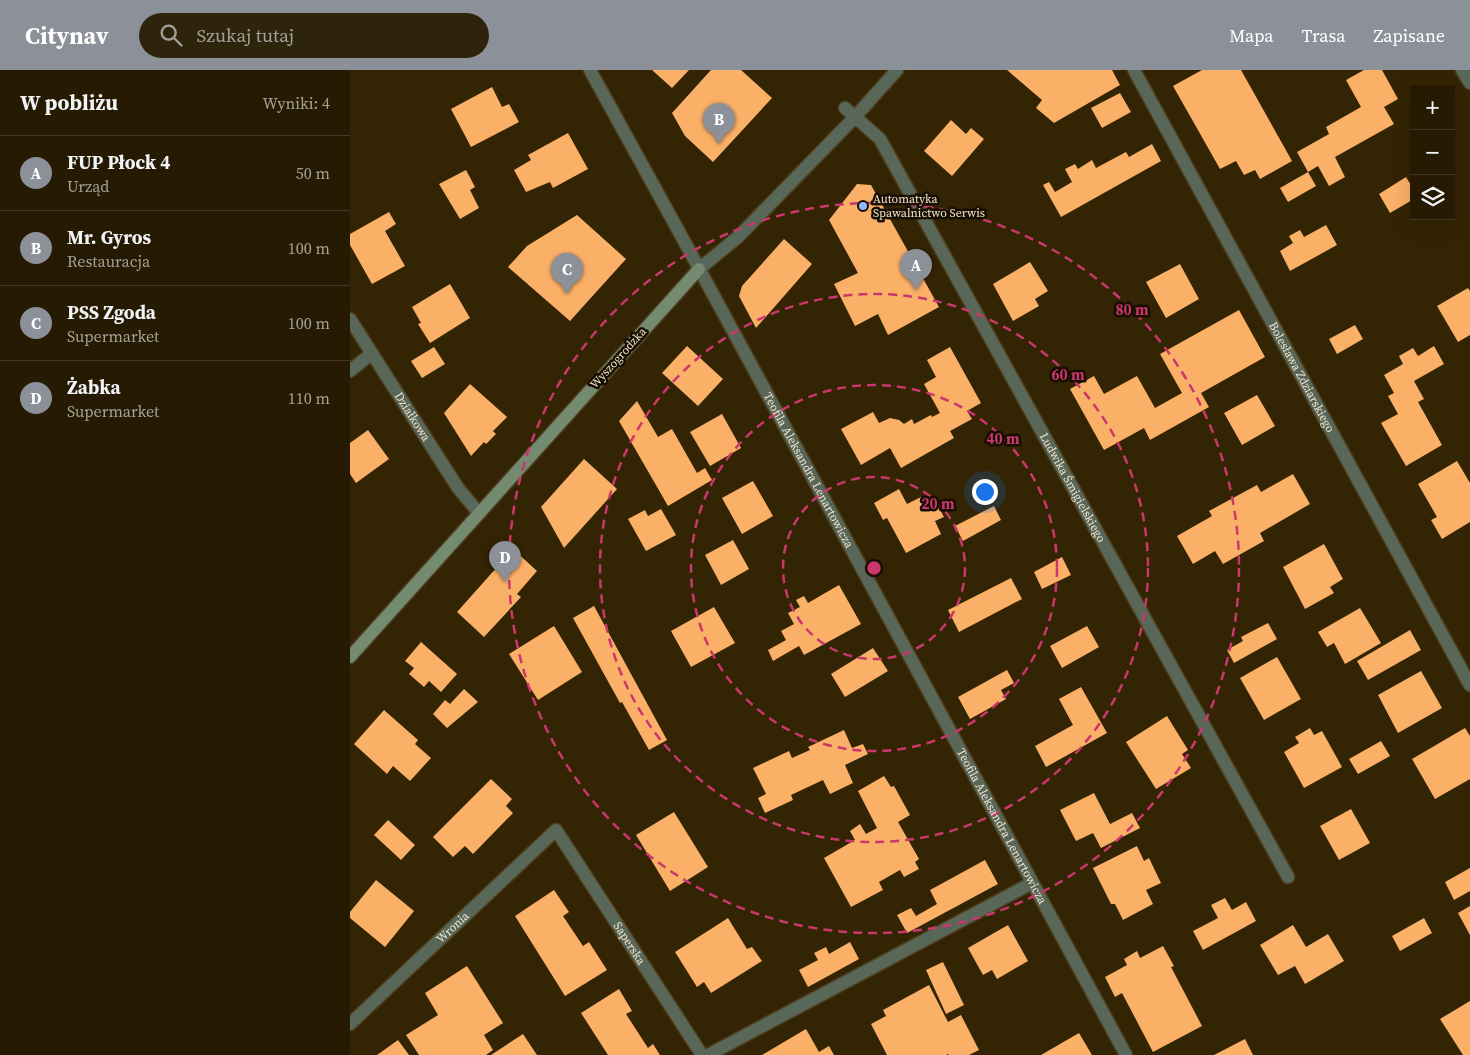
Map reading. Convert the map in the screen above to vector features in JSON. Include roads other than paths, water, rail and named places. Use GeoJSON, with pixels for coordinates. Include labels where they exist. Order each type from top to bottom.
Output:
{"type":"FeatureCollection","features":[{"type":"Feature","properties":{"kind":"street","name":"Teofila Aleksandra Lenartowicza"},"geometry":{"type":"LineString","coordinates":[[590,70],[1126,1055]]}},
{"type":"Feature","properties":{"kind":"street","name":"Wyszogrodzka"},"geometry":{"type":"LineString","coordinates":[[350,657],[699,269],[738,238],[855,117],[897,70]]}},
{"type":"Feature","properties":{"kind":"street","name":"Bolesława Zdziarskiego"},"geometry":{"type":"LineString","coordinates":[[1134,70],[1470,685]]}},
{"type":"Feature","properties":{"kind":"street"},"geometry":{"type":"LineString","coordinates":[[1462,70],[1470,84]]}},
{"type":"Feature","properties":{"kind":"street","name":"Ludwika Śmigielskiego"},"geometry":{"type":"LineString","coordinates":[[845,108],[880,139],[1288,877]]}},
{"type":"Feature","properties":{"kind":"street","name":"Działkowa"},"geometry":{"type":"LineString","coordinates":[[350,319],[458,488],[479,513]]}},
{"type":"Feature","properties":{"kind":"street"},"geometry":{"type":"LineString","coordinates":[[350,371],[372,354]]}},
{"type":"Feature","properties":{"kind":"street","name":"Wronia"},"geometry":{"type":"LineString","coordinates":[[350,1024],[556,830]]}},
{"type":"Feature","properties":{"kind":"street","name":"Saperska"},"geometry":{"type":"LineString","coordinates":[[556,830],[702,1055]]}},
{"type":"Feature","properties":{"kind":"street"},"geometry":{"type":"LineString","coordinates":[[708,1055],[1032,883]]}},
{"type":"Feature","properties":{"kind":"place","name":"Mr. Gyros"},"geometry":{"type":"Point","coordinates":[719,144]}},
{"type":"Feature","properties":{"kind":"place","name":"Automatyka Spawalnictwo Serwis"},"geometry":{"type":"Point","coordinates":[863,206]}},
{"type":"Feature","properties":{"kind":"place","name":"FUP Płock 4"},"geometry":{"type":"Point","coordinates":[916,290]}},
{"type":"Feature","properties":{"kind":"place","name":"PSS Zgoda"},"geometry":{"type":"Point","coordinates":[567,294]}},
{"type":"Feature","properties":{"kind":"place","name":"Żabka"},"geometry":{"type":"Point","coordinates":[505,582]}}]}
